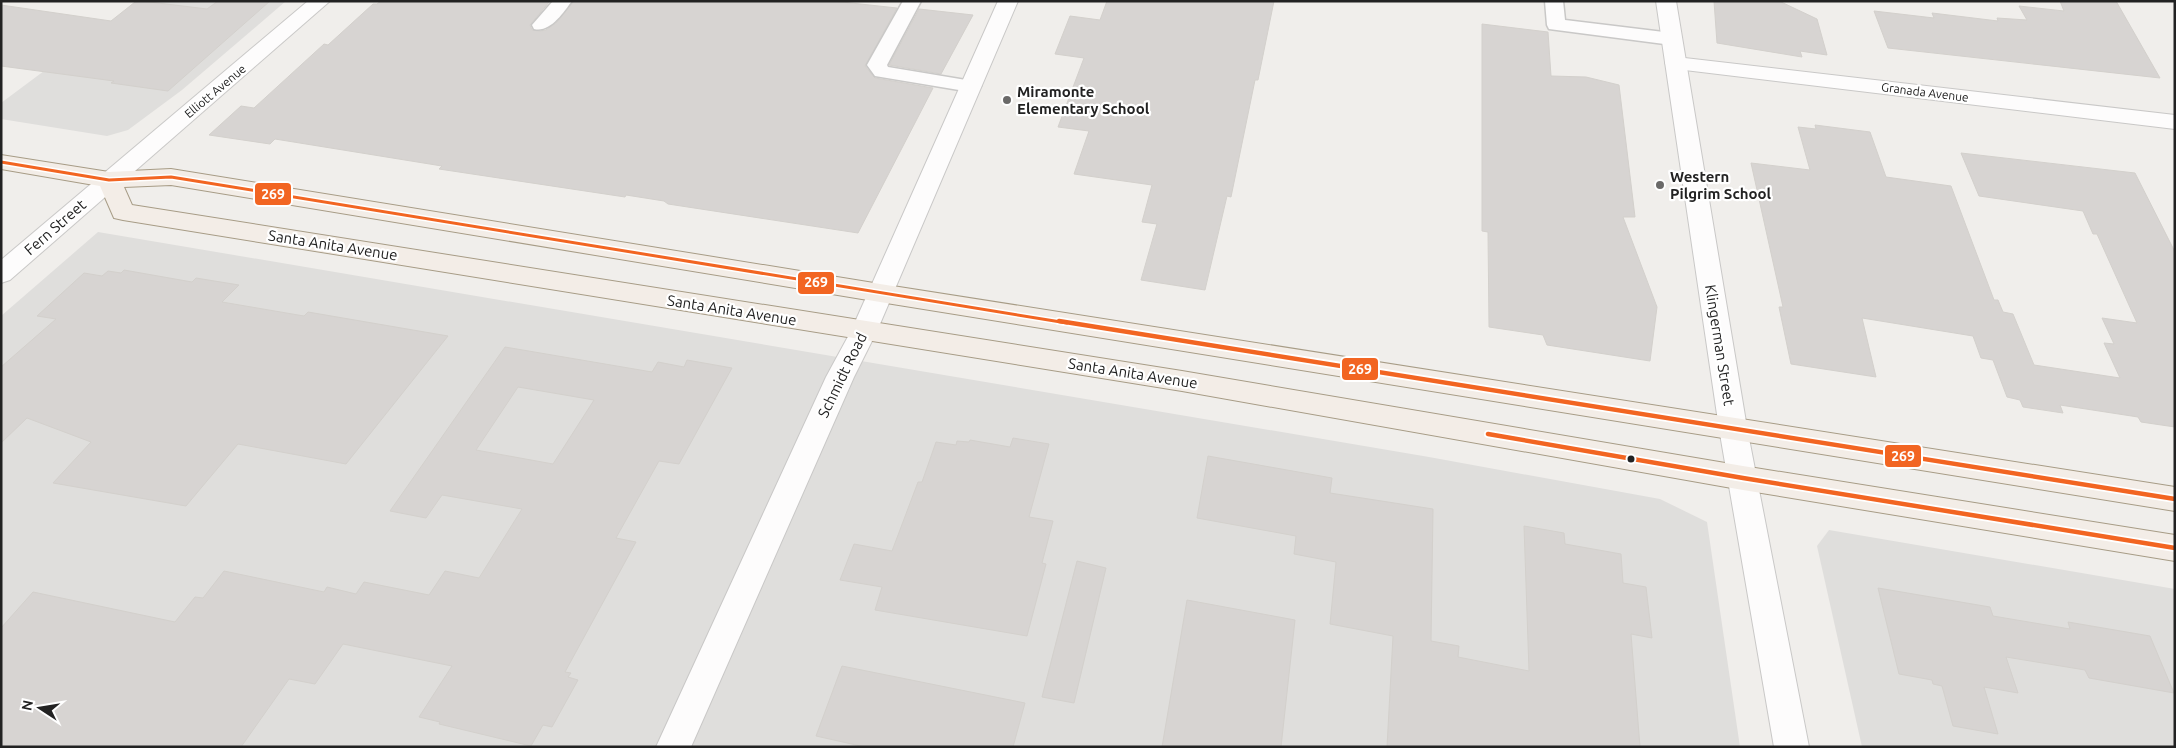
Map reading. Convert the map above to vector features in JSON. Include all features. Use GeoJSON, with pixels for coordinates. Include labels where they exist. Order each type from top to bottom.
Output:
{"type":"FeatureCollection","features":[{"type":"Feature","properties":{"kind":"main road"},"geometry":{"type":"LineString","coordinates":[[1,162],[109,180],[161,176],[880,293],[2175,499]]}},
{"type":"Feature","properties":{"kind":"main road","name":"Santa Anita Avenue"},"geometry":{"type":"LineString","coordinates":[[109,180],[123,212],[1182,381],[1743,478],[2175,548]]}},
{"type":"Feature","properties":{"kind":"street","name":"Elliott Avenue"},"geometry":{"type":"LineString","coordinates":[[109,180],[320,1]]}},
{"type":"Feature","properties":{"kind":"street","name":"Schmidt Road"},"geometry":{"type":"LineString","coordinates":[[672,747],[840,377],[864,331],[1008,1]]}},
{"type":"Feature","properties":{"kind":"street","name":"Klingerman Street"},"geometry":{"type":"LineString","coordinates":[[1666,1],[1733,428],[1792,747]]}},
{"type":"Feature","properties":{"kind":"street","name":"Granada Avenue"},"geometry":{"type":"LineString","coordinates":[[1674,51],[2175,122]]}},
{"type":"Feature","properties":{"kind":"street","name":"Fern Street"},"geometry":{"type":"LineString","coordinates":[[1,274],[109,180]]}},
{"type":"Feature","properties":{"kind":"lane"},"geometry":{"type":"LineString","coordinates":[[542,25],[563,1]]}},
{"type":"Feature","properties":{"kind":"lane"},"geometry":{"type":"LineString","coordinates":[[912,1],[877,65],[882,72],[971,86]]}},
{"type":"Feature","properties":{"kind":"lane"},"geometry":{"type":"LineString","coordinates":[[1554,1],[1556,25],[1674,51]]}},
{"type":"Feature","properties":{"kind":"shaded area"},"geometry":{"type":"Polygon","coordinates":[[[138,1],[286,1],[182,90],[128,130],[107,136],[1,119],[1,103],[138,1]]]}},
{"type":"Feature","properties":{"kind":"shaded area"},"geometry":{"type":"Polygon","coordinates":[[[98,232],[1429,457],[1660,499],[1707,522],[1740,747],[1,747],[1,316],[98,232]]]}},
{"type":"Feature","properties":{"kind":"shaded area"},"geometry":{"type":"Polygon","coordinates":[[[1829,530],[2175,589],[2175,747],[1862,747],[1817,546],[1829,530]]]}},
{"type":"Feature","properties":{"kind":"building"},"geometry":{"type":"Polygon","coordinates":[[[142,1],[207,9],[218,1],[270,1],[168,91],[111,83],[114,81],[1,66],[1,5],[111,21],[135,2],[142,1]]]}},
{"type":"Feature","properties":{"kind":"building"},"geometry":{"type":"Polygon","coordinates":[[[381,1],[550,1],[530,25],[532,30],[540,31],[546,30],[557,22],[574,1],[833,1],[897,8],[865,66],[875,78],[933,88],[858,233],[668,204],[664,201],[626,195],[625,197],[439,169],[442,166],[275,139],[270,144],[209,135],[241,106],[254,108],[324,44],[328,45],[373,4],[381,1]]]}},
{"type":"Feature","properties":{"kind":"building"},"geometry":{"type":"Polygon","coordinates":[[[1107,1],[1274,1],[1258,80],[1255,80],[1231,197],[1227,196],[1205,290],[1141,280],[1157,224],[1142,222],[1152,185],[1074,174],[1089,131],[1058,127],[1084,58],[1055,54],[1070,16],[1100,20],[1107,1]]]}},
{"type":"Feature","properties":{"kind":"building"},"geometry":{"type":"Polygon","coordinates":[[[1714,1],[1779,1],[1817,19],[1827,55],[1800,51],[1802,57],[1717,43],[1714,1]]]}},
{"type":"Feature","properties":{"kind":"building"},"geometry":{"type":"Polygon","coordinates":[[[2060,1],[2116,1],[2160,78],[1888,48],[1874,11],[1934,18],[1932,13],[1998,21],[1997,18],[2027,20],[2019,6],[2064,11],[2060,1]]]}},
{"type":"Feature","properties":{"kind":"building"},"geometry":{"type":"Polygon","coordinates":[[[919,9],[973,15],[941,74],[889,65],[919,9]]]}},
{"type":"Feature","properties":{"kind":"building"},"geometry":{"type":"Polygon","coordinates":[[[1482,24],[1548,32],[1551,76],[1586,77],[1619,85],[1635,217],[1623,217],[1657,307],[1650,361],[1547,345],[1543,335],[1489,327],[1488,232],[1482,231],[1482,24]]]}},
{"type":"Feature","properties":{"kind":"building"},"geometry":{"type":"Polygon","coordinates":[[[1815,125],[1870,132],[1886,177],[1951,186],[1994,300],[1998,300],[2003,312],[2013,314],[2034,365],[2120,378],[2104,343],[2114,344],[2102,318],[2137,323],[2097,234],[2093,234],[2083,211],[1979,196],[1961,153],[2135,173],[2175,252],[2175,427],[2141,422],[2138,417],[2060,405],[2063,413],[2023,407],[2020,400],[2007,397],[1993,360],[1981,358],[1973,336],[1862,318],[1876,377],[1791,364],[1779,307],[1783,307],[1751,163],[1810,170],[1798,127],[1816,129],[1815,125]]]}},
{"type":"Feature","properties":{"kind":"building"},"geometry":{"type":"Polygon","coordinates":[[[124,270],[192,282],[196,278],[239,285],[222,302],[304,316],[308,312],[448,336],[346,464],[238,444],[186,506],[53,483],[91,442],[27,418],[1,443],[1,367],[56,319],[37,316],[84,273],[102,276],[108,271],[121,273],[124,270]]]}},
{"type":"Feature","properties":{"kind":"building"},"geometry":{"type":"Polygon","coordinates":[[[505,347],[652,372],[658,362],[684,367],[687,360],[732,368],[679,464],[659,461],[616,538],[636,542],[565,672],[571,673],[568,677],[578,680],[552,727],[543,725],[531,746],[439,724],[440,722],[419,717],[452,666],[343,644],[315,684],[289,679],[241,747],[1,747],[1,628],[33,592],[175,622],[195,597],[203,598],[224,571],[324,592],[327,587],[356,594],[364,582],[429,595],[445,571],[479,578],[522,509],[442,495],[426,518],[390,511],[505,347]],[[518,387],[476,450],[553,464],[594,400],[518,387]]]}},
{"type":"Feature","properties":{"kind":"building"},"geometry":{"type":"Polygon","coordinates":[[[1013,438],[1049,444],[1029,517],[1053,521],[1042,563],[1046,564],[1027,636],[875,610],[882,587],[840,580],[854,544],[892,551],[918,482],[922,482],[936,442],[956,445],[957,441],[969,442],[970,440],[1010,447],[1013,438]]]}},
{"type":"Feature","properties":{"kind":"building"},"geometry":{"type":"Polygon","coordinates":[[[1208,456],[1332,478],[1330,493],[1433,509],[1431,641],[1459,646],[1458,657],[1529,671],[1524,526],[1564,533],[1565,544],[1621,554],[1623,583],[1646,587],[1652,638],[1631,634],[1640,747],[1387,747],[1393,636],[1330,624],[1336,562],[1294,554],[1296,536],[1197,518],[1208,456]]]}},
{"type":"Feature","properties":{"kind":"building"},"geometry":{"type":"Polygon","coordinates":[[[1077,561],[1106,568],[1074,703],[1042,697],[1077,561]]]}},
{"type":"Feature","properties":{"kind":"building"},"geometry":{"type":"Polygon","coordinates":[[[1878,588],[1990,607],[1993,616],[2070,629],[2068,622],[2150,636],[2174,693],[2089,678],[2085,670],[2006,657],[2018,693],[1984,687],[1998,734],[1953,726],[1942,686],[1933,684],[1932,680],[1899,674],[1878,588]]]}},
{"type":"Feature","properties":{"kind":"building"},"geometry":{"type":"Polygon","coordinates":[[[1187,600],[1295,620],[1281,747],[1162,747],[1187,600]]]}},
{"type":"Feature","properties":{"kind":"building"},"geometry":{"type":"Polygon","coordinates":[[[842,666],[1025,703],[1013,747],[865,747],[816,736],[842,666]]]}},
{"type":"Feature","properties":{"kind":"transit line","name":"269"},"geometry":{"type":"LineString","coordinates":[[1,162],[109,180],[171,177],[880,293],[2175,499]]}},
{"type":"Feature","properties":{"kind":"transit line","name":"269"},"geometry":{"type":"LineString","coordinates":[[1488,434],[1743,478],[2175,548]]}},
{"type":"Feature","properties":{"kind":"place","name":"Miramonte Elementary School"},"geometry":{"type":"Point","coordinates":[1007,100]}},
{"type":"Feature","properties":{"kind":"place","name":"Western Pilgrim School"},"geometry":{"type":"Point","coordinates":[1660,185]}}]}
